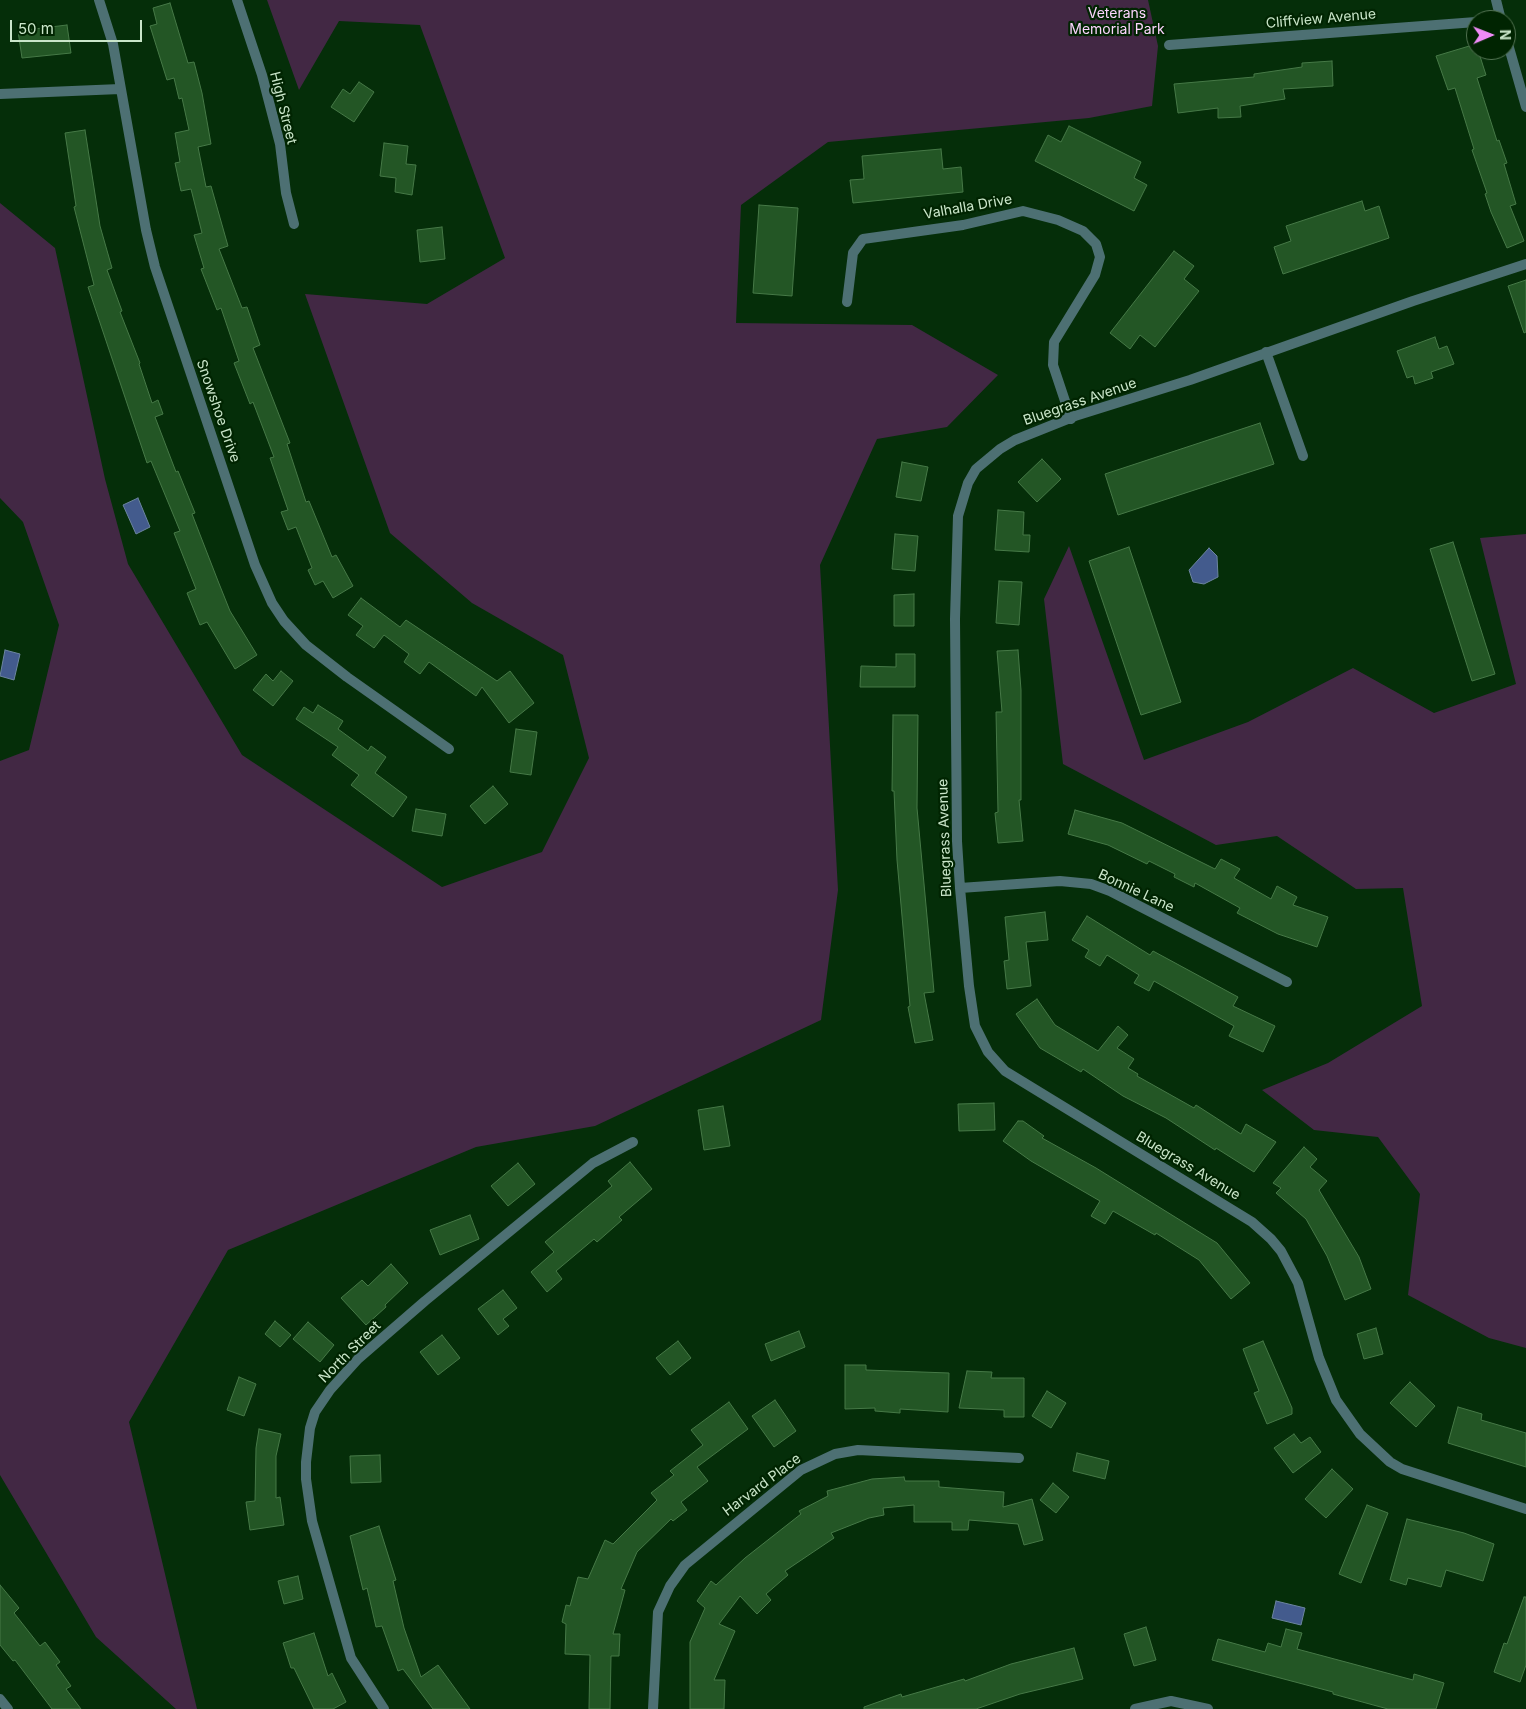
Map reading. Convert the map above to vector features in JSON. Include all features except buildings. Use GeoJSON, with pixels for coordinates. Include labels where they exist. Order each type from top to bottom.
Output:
{"type":"FeatureCollection","features":[{"type":"Feature","properties":{"kind":"street","name":"Snowshoe Drive"},"geometry":{"type":"LineString","coordinates":[[99,0],[113,44],[120,90],[155,267],[255,566],[272,603],[284,621],[306,645],[347,677],[449,749]]}},
{"type":"Feature","properties":{"kind":"street","name":"High Street"},"geometry":{"type":"LineString","coordinates":[[238,0],[262,75],[280,144],[286,193],[294,224]]}},
{"type":"Feature","properties":{"kind":"street","name":"Cliffview Avenue"},"geometry":{"type":"LineString","coordinates":[[1168,45],[1466,23]]}},
{"type":"Feature","properties":{"kind":"street"},"geometry":{"type":"LineString","coordinates":[[1513,60],[1526,107]]}},
{"type":"Feature","properties":{"kind":"street"},"geometry":{"type":"LineString","coordinates":[[0,94],[120,90]]}},
{"type":"Feature","properties":{"kind":"street","name":"Valhalla Drive"},"geometry":{"type":"LineString","coordinates":[[847,302],[853,253],[863,239],[963,225],[1023,212],[1058,220],[1083,232],[1096,244],[1100,258],[1095,275],[1054,342],[1053,365],[1071,418]]}},
{"type":"Feature","properties":{"kind":"street","name":"Bluegrass Avenue"},"geometry":{"type":"LineString","coordinates":[[1526,264],[1071,418],[1015,440],[983,462],[968,483],[958,516],[956,700],[957,841],[960,888],[969,986],[975,1026],[988,1052],[998,1064],[1013,1076],[1252,1222],[1271,1239],[1281,1252],[1298,1283],[1319,1358],[1336,1400],[1360,1434],[1390,1462],[1402,1468],[1526,1509]]}},
{"type":"Feature","properties":{"kind":"street"},"geometry":{"type":"LineString","coordinates":[[1266,352],[1303,456]]}},
{"type":"Feature","properties":{"kind":"street","name":"Bonnie Lane"},"geometry":{"type":"LineString","coordinates":[[960,888],[1060,881],[1091,884],[1110,891],[1287,982]]}},
{"type":"Feature","properties":{"kind":"street","name":"North Street"},"geometry":{"type":"LineString","coordinates":[[384,1709],[351,1658],[312,1521],[306,1479],[306,1462],[310,1428],[315,1412],[330,1390],[358,1359],[425,1300],[593,1163],[633,1142]]}},
{"type":"Feature","properties":{"kind":"street","name":"Harvard Place"},"geometry":{"type":"LineString","coordinates":[[653,1709],[658,1612],[670,1586],[685,1565],[801,1470],[835,1454],[858,1450],[1019,1458]]}},
{"type":"Feature","properties":{"kind":"street"},"geometry":{"type":"LineString","coordinates":[[0,1699],[8,1709]]}},
{"type":"Feature","properties":{"kind":"street"},"geometry":{"type":"LineString","coordinates":[[1136,1709],[1171,1701],[1208,1709]]}},
{"type":"Feature","properties":{"kind":"green space","name":"Veterans Memorial Park"},"geometry":{"type":"Polygon","coordinates":[[[267,0],[1148,0],[1158,46],[1152,106],[1089,118],[828,142],[741,205],[736,323],[912,325],[998,375],[947,427],[877,439],[820,565],[838,890],[821,1020],[595,1126],[476,1147],[228,1250],[129,1422],[197,1709],[176,1709],[96,1637],[0,1475],[0,761],[29,750],[59,625],[23,522],[0,498],[0,203],[55,248],[105,479],[128,564],[242,755],[442,887],[542,852],[589,758],[563,655],[472,603],[390,533],[305,294],[427,304],[505,258],[420,25],[339,21],[299,90],[267,0]]]}},
{"type":"Feature","properties":{"kind":"green space"},"geometry":{"type":"Polygon","coordinates":[[[1526,534],[1526,1348],[1489,1338],[1408,1295],[1420,1194],[1378,1137],[1314,1130],[1262,1090],[1328,1063],[1422,1006],[1403,888],[1356,889],[1277,836],[1216,845],[1063,764],[1044,599],[1069,546],[1144,760],[1248,722],[1353,668],[1434,713],[1516,684],[1480,538],[1526,534]]]}},
{"type":"Feature","properties":{"kind":"water"},"geometry":{"type":"Polygon","coordinates":[[[138,498],[150,527],[136,534],[123,505],[138,498]]]}},
{"type":"Feature","properties":{"kind":"water"},"geometry":{"type":"Polygon","coordinates":[[[1209,548],[1217,556],[1218,577],[1204,584],[1193,582],[1189,570],[1209,548]]]}},
{"type":"Feature","properties":{"kind":"water"},"geometry":{"type":"Polygon","coordinates":[[[5,650],[20,654],[14,680],[0,676],[5,650]]]}},
{"type":"Feature","properties":{"kind":"water"},"geometry":{"type":"Polygon","coordinates":[[[1276,1601],[1305,1608],[1301,1625],[1272,1618],[1276,1601]]]}}]}
